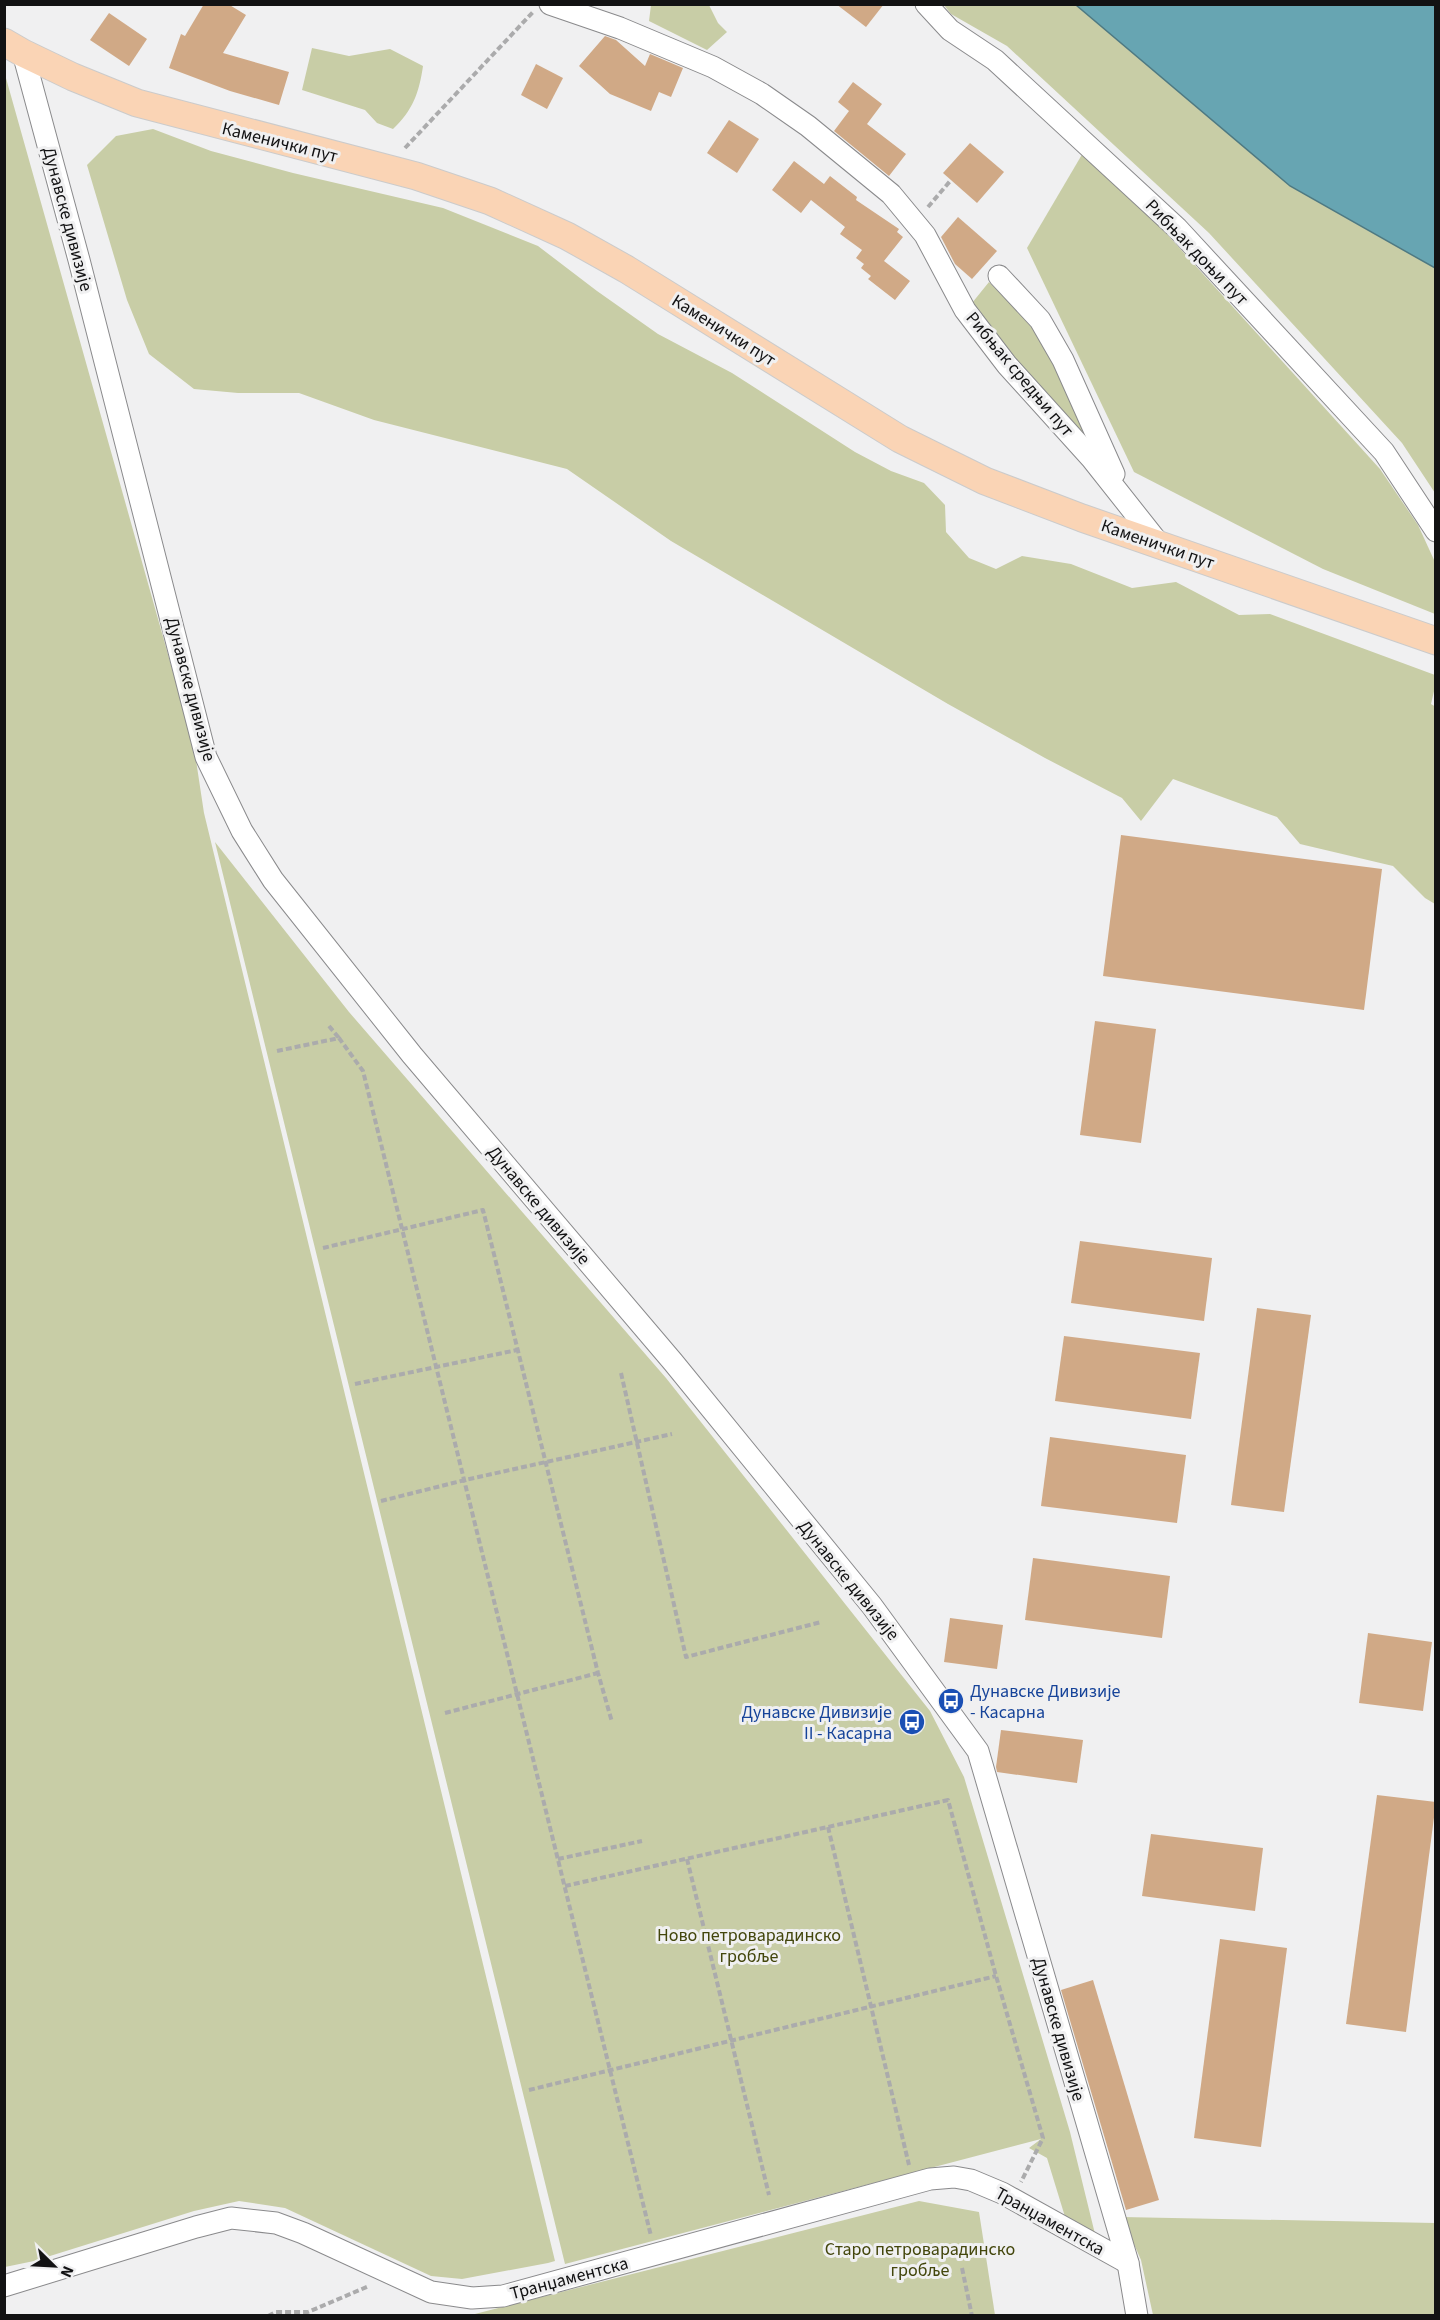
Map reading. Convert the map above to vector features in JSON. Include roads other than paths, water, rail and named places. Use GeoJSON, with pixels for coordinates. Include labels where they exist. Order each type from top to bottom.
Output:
{"type":"FeatureCollection","features":[{"type":"Feature","properties":{"kind":"main road","name":"Каменички пут"},"geometry":{"type":"LineString","coordinates":[[14,48],[73,77],[137,103],[416,177],[490,201],[567,236],[626,269],[900,439],[985,481],[1082,518],[1436,641]]}},
{"type":"Feature","properties":{"kind":"street","name":"Рибњак средњи пут"},"geometry":{"type":"LineString","coordinates":[[550,4],[620,28],[713,67],[762,94],[808,126],[891,194],[925,235],[965,310],[1007,365],[1092,459],[1160,545]]}},
{"type":"Feature","properties":{"kind":"street","name":"Рибњак доњи пут"},"geometry":{"type":"LineString","coordinates":[[926,4],[950,30],[995,60],[1177,228],[1384,452],[1436,531]]}},
{"type":"Feature","properties":{"kind":"street","name":"Дунавске дивизије"},"geometry":{"type":"LineString","coordinates":[[14,48],[123,428],[206,757],[242,831],[273,880],[364,996],[673,1362],[872,1606],[978,1752],[1128,2263],[1137,2316]]}},
{"type":"Feature","properties":{"kind":"street"},"geometry":{"type":"LineString","coordinates":[[999,276],[1040,320],[1063,360],[1125,499]]}},
{"type":"Feature","properties":{"kind":"street","name":"Транџаментска"},"geometry":{"type":"LineString","coordinates":[[4,2286],[231,2218],[276,2223],[431,2292],[472,2298],[503,2296],[930,2179],[954,2176],[971,2180],[1012,2199],[1128,2263]]}},
{"type":"Feature","properties":{"kind":"water"},"geometry":{"type":"Polygon","coordinates":[[[1076,5],[1435,5],[1435,268],[1290,186],[1076,5]]]}},
{"type":"Feature","properties":{"kind":"place","name":"Дунавске Дивизије - Касарна"},"geometry":{"type":"Point","coordinates":[951,1701]}},
{"type":"Feature","properties":{"kind":"place","name":"Дунавске Дивизије II - Касарна"},"geometry":{"type":"Point","coordinates":[912,1722]}},
{"type":"Feature","properties":{"kind":"park label","name":"Ново петроварадинско гробље"},"geometry":{"type":"Point","coordinates":[749,1945]}},
{"type":"Feature","properties":{"kind":"park label","name":"Старо петроварадинско гробље"},"geometry":{"type":"Point","coordinates":[920,2259]}}]}
